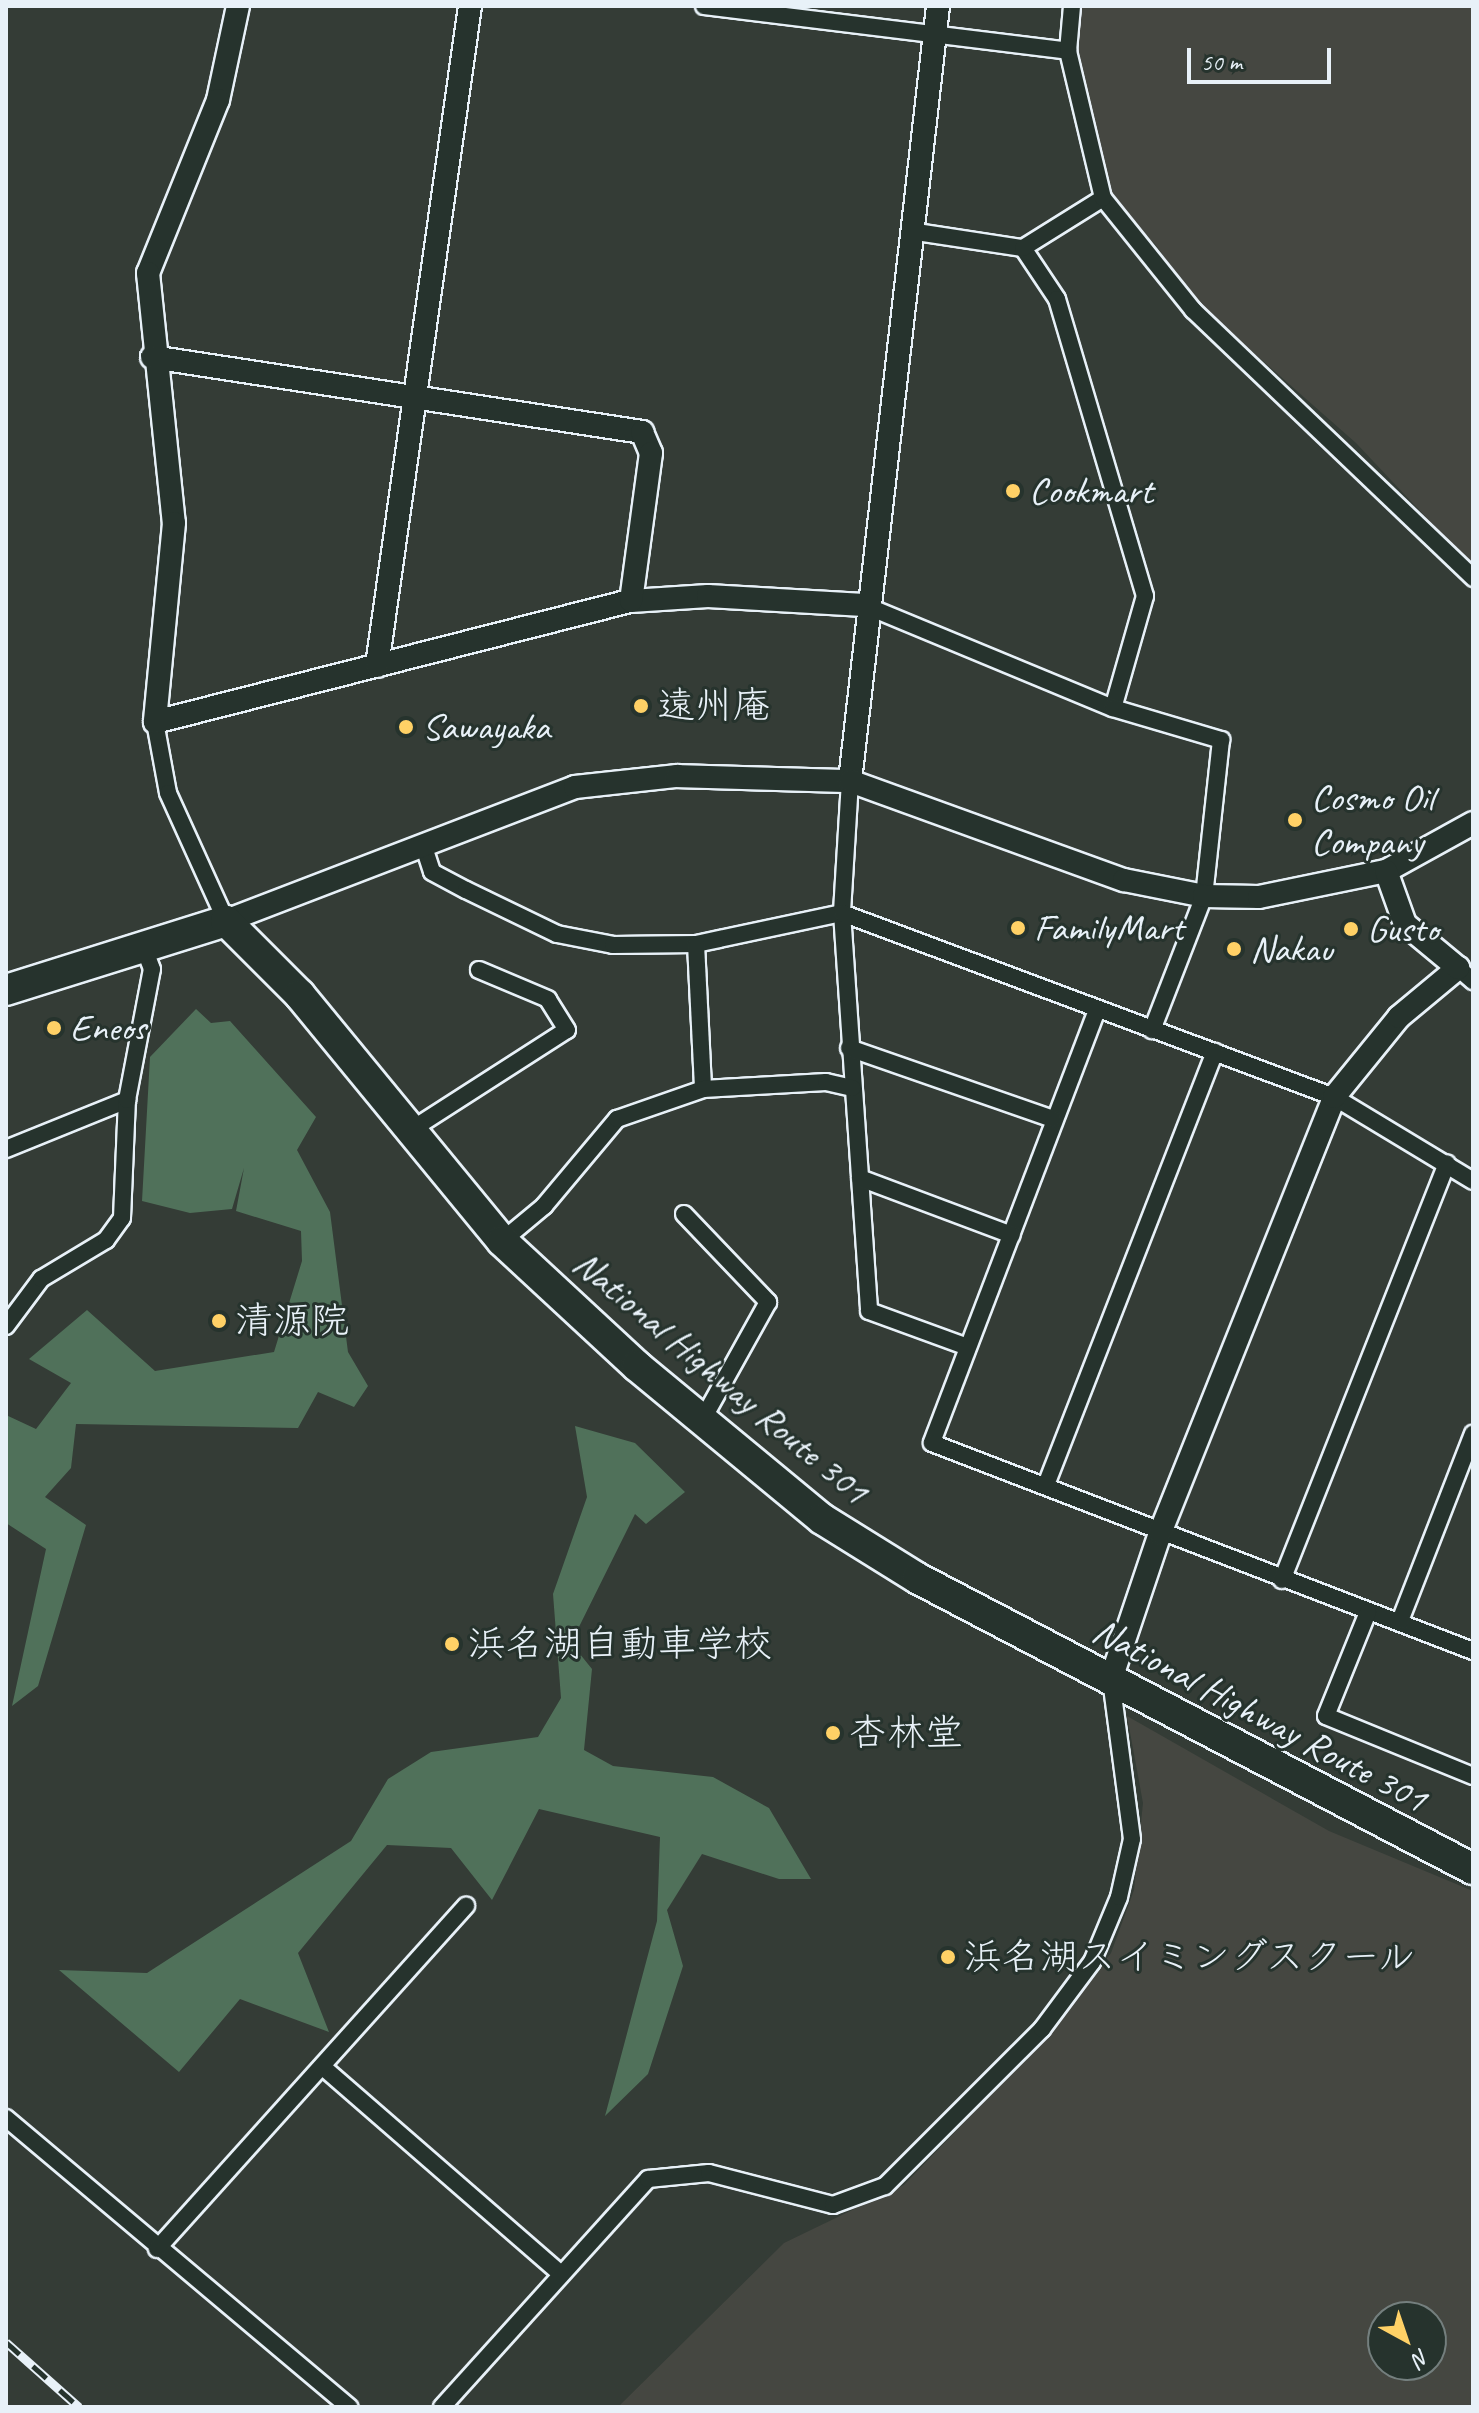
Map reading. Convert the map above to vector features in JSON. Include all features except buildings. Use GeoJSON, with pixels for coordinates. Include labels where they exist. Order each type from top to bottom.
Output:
{"type":"FeatureCollection","features":[{"type":"Feature","properties":{"kind":"highway"},"geometry":{"type":"LineString","coordinates":[[6,990],[226,921]]}},
{"type":"Feature","properties":{"kind":"highway","name":"National Highway Route 301"},"geometry":{"type":"LineString","coordinates":[[226,921],[300,995],[502,1241],[703,1419],[864,1548],[1369,1821],[1473,1869]]}},
{"type":"Feature","properties":{"kind":"street"},"geometry":{"type":"LineString","coordinates":[[238,6],[212,116],[152,250],[152,357],[174,523],[155,722],[168,793],[226,921],[423,844],[594,784],[677,776],[850,781],[1124,880],[1204,896],[1259,897],[1386,871],[1473,823]]}},
{"type":"Feature","properties":{"kind":"street"},"geometry":{"type":"LineString","coordinates":[[377,666],[411,396],[470,6]]}},
{"type":"Feature","properties":{"kind":"street"},"geometry":{"type":"LineString","coordinates":[[707,6],[1068,51]]}},
{"type":"Feature","properties":{"kind":"street"},"geometry":{"type":"LineString","coordinates":[[938,6],[864,605],[842,913],[869,1311],[968,1347]]}},
{"type":"Feature","properties":{"kind":"street"},"geometry":{"type":"LineString","coordinates":[[1072,6],[1068,51],[1103,198],[1193,310],[1473,578]]}},
{"type":"Feature","properties":{"kind":"street"},"geometry":{"type":"LineString","coordinates":[[910,231],[1023,248],[1103,198]]}},
{"type":"Feature","properties":{"kind":"street"},"geometry":{"type":"LineString","coordinates":[[1023,248],[1057,299],[1145,596],[1113,708]]}},
{"type":"Feature","properties":{"kind":"street"},"geometry":{"type":"LineString","coordinates":[[152,357],[642,432],[651,453],[631,601]]}},
{"type":"Feature","properties":{"kind":"street"},"geometry":{"type":"LineString","coordinates":[[155,722],[631,601],[708,596],[864,605],[1113,708],[1221,740],[1204,896],[1152,1030]]}},
{"type":"Feature","properties":{"kind":"street"},"geometry":{"type":"LineString","coordinates":[[423,844],[432,872],[557,934],[613,945],[696,944],[842,913],[1334,1097],[1473,1181]]}},
{"type":"Feature","properties":{"kind":"street"},"geometry":{"type":"LineString","coordinates":[[442,2407],[648,2179],[709,2173],[833,2205],[885,2186],[1042,2029],[1092,1962],[1119,1897],[1132,1839],[1111,1679],[1160,1533],[1334,1097],[1399,1017],[1466,974],[1405,924],[1386,871]]}},
{"type":"Feature","properties":{"kind":"street"},"geometry":{"type":"LineString","coordinates":[[696,944],[703,1089]]}},
{"type":"Feature","properties":{"kind":"street"},"geometry":{"type":"LineString","coordinates":[[6,1326],[41,1279],[106,1240],[122,1218],[127,1100],[152,969],[143,946]]}},
{"type":"Feature","properties":{"kind":"street"},"geometry":{"type":"LineString","coordinates":[[411,1130],[567,1030],[548,999],[479,970]]}},
{"type":"Feature","properties":{"kind":"street"},"geometry":{"type":"LineString","coordinates":[[1097,1010],[932,1443],[1473,1651]]}},
{"type":"Feature","properties":{"kind":"street"},"geometry":{"type":"LineString","coordinates":[[849,1048],[1053,1119]]}},
{"type":"Feature","properties":{"kind":"street"},"geometry":{"type":"LineString","coordinates":[[1046,1485],[1215,1052]]}},
{"type":"Feature","properties":{"kind":"street"},"geometry":{"type":"LineString","coordinates":[[502,1241],[544,1206],[617,1119],[703,1089],[826,1082],[852,1088]]}},
{"type":"Feature","properties":{"kind":"street"},"geometry":{"type":"LineString","coordinates":[[6,1149],[127,1100]]}},
{"type":"Feature","properties":{"kind":"street"},"geometry":{"type":"LineString","coordinates":[[1282,1580],[1447,1164]]}},
{"type":"Feature","properties":{"kind":"street"},"geometry":{"type":"LineString","coordinates":[[860,1178],[1012,1235]]}},
{"type":"Feature","properties":{"kind":"street"},"geometry":{"type":"LineString","coordinates":[[684,1214],[768,1302],[703,1419]]}},
{"type":"Feature","properties":{"kind":"street"},"geometry":{"type":"LineString","coordinates":[[1400,1621],[1473,1434]]}},
{"type":"Feature","properties":{"kind":"street"},"geometry":{"type":"LineString","coordinates":[[1368,1612],[1326,1716],[1473,1776]]}},
{"type":"Feature","properties":{"kind":"street"},"geometry":{"type":"LineString","coordinates":[[157,2249],[324,2068],[466,1906]]}},
{"type":"Feature","properties":{"kind":"street"},"geometry":{"type":"LineString","coordinates":[[324,2068],[561,2274]]}},
{"type":"Feature","properties":{"kind":"street"},"geometry":{"type":"LineString","coordinates":[[6,2118],[157,2249],[349,2407]]}},
{"type":"Feature","properties":{"kind":"shaded area"},"geometry":{"type":"Polygon","coordinates":[[[1078,6],[1473,6],[1473,567],[1356,443],[1196,302],[1155,244],[1114,206],[1075,40],[1078,6]]]}},
{"type":"Feature","properties":{"kind":"shaded area"},"geometry":{"type":"Polygon","coordinates":[[[1127,1716],[1329,1831],[1473,1891],[1473,2407],[618,2407],[784,2243],[904,2185],[1052,2031],[1111,1953],[1134,1890],[1143,1803],[1127,1716]]]}},
{"type":"Feature","properties":{"kind":"green space"},"geometry":{"type":"Polygon","coordinates":[[[196,1009],[211,1023],[230,1021],[316,1117],[297,1150],[330,1212],[348,1352],[368,1386],[354,1407],[318,1392],[298,1428],[76,1424],[71,1468],[45,1497],[86,1525],[38,1686],[12,1706],[46,1549],[6,1523],[6,1415],[36,1429],[71,1383],[29,1359],[87,1310],[155,1371],[274,1352],[302,1261],[301,1231],[236,1211],[244,1168],[232,1209],[190,1213],[142,1201],[150,1057],[196,1009]]]}},
{"type":"Feature","properties":{"kind":"green space"},"geometry":{"type":"Polygon","coordinates":[[[575,1426],[635,1443],[685,1492],[646,1524],[635,1514],[571,1643],[592,1669],[584,1750],[613,1766],[713,1777],[769,1808],[811,1879],[779,1879],[702,1854],[667,1910],[683,1966],[648,2074],[605,2116],[657,1921],[660,1837],[539,1809],[492,1900],[451,1848],[387,1845],[298,1953],[329,2032],[240,1999],[179,2072],[59,1970],[147,1973],[351,1841],[388,1779],[431,1752],[538,1737],[561,1698],[553,1594],[587,1497],[575,1426]]]}},
{"type":"Feature","properties":{"kind":"railway"},"geometry":{"type":"LineString","coordinates":[[6,2342],[79,2407]]}},
{"type":"Feature","properties":{"kind":"place","name":"Cookmart"},"geometry":{"type":"Point","coordinates":[1013,491]}},
{"type":"Feature","properties":{"kind":"place","name":"遠州庵"},"geometry":{"type":"Point","coordinates":[641,706]}},
{"type":"Feature","properties":{"kind":"place","name":"Sawayaka"},"geometry":{"type":"Point","coordinates":[406,727]}},
{"type":"Feature","properties":{"kind":"place","name":"Cosmo Oil Company"},"geometry":{"type":"Point","coordinates":[1295,820]}},
{"type":"Feature","properties":{"kind":"place","name":"FamilyMart"},"geometry":{"type":"Point","coordinates":[1018,928]}},
{"type":"Feature","properties":{"kind":"place","name":"Gusto"},"geometry":{"type":"Point","coordinates":[1351,929]}},
{"type":"Feature","properties":{"kind":"place","name":"Nakau"},"geometry":{"type":"Point","coordinates":[1234,949]}},
{"type":"Feature","properties":{"kind":"place","name":"Eneos"},"geometry":{"type":"Point","coordinates":[54,1028]}},
{"type":"Feature","properties":{"kind":"place","name":"清源院"},"geometry":{"type":"Point","coordinates":[219,1321]}},
{"type":"Feature","properties":{"kind":"place","name":"浜名湖自動車学校"},"geometry":{"type":"Point","coordinates":[452,1644]}},
{"type":"Feature","properties":{"kind":"place","name":"杏林堂"},"geometry":{"type":"Point","coordinates":[833,1733]}},
{"type":"Feature","properties":{"kind":"place","name":"浜名湖スイミングスクール"},"geometry":{"type":"Point","coordinates":[948,1957]}}]}
